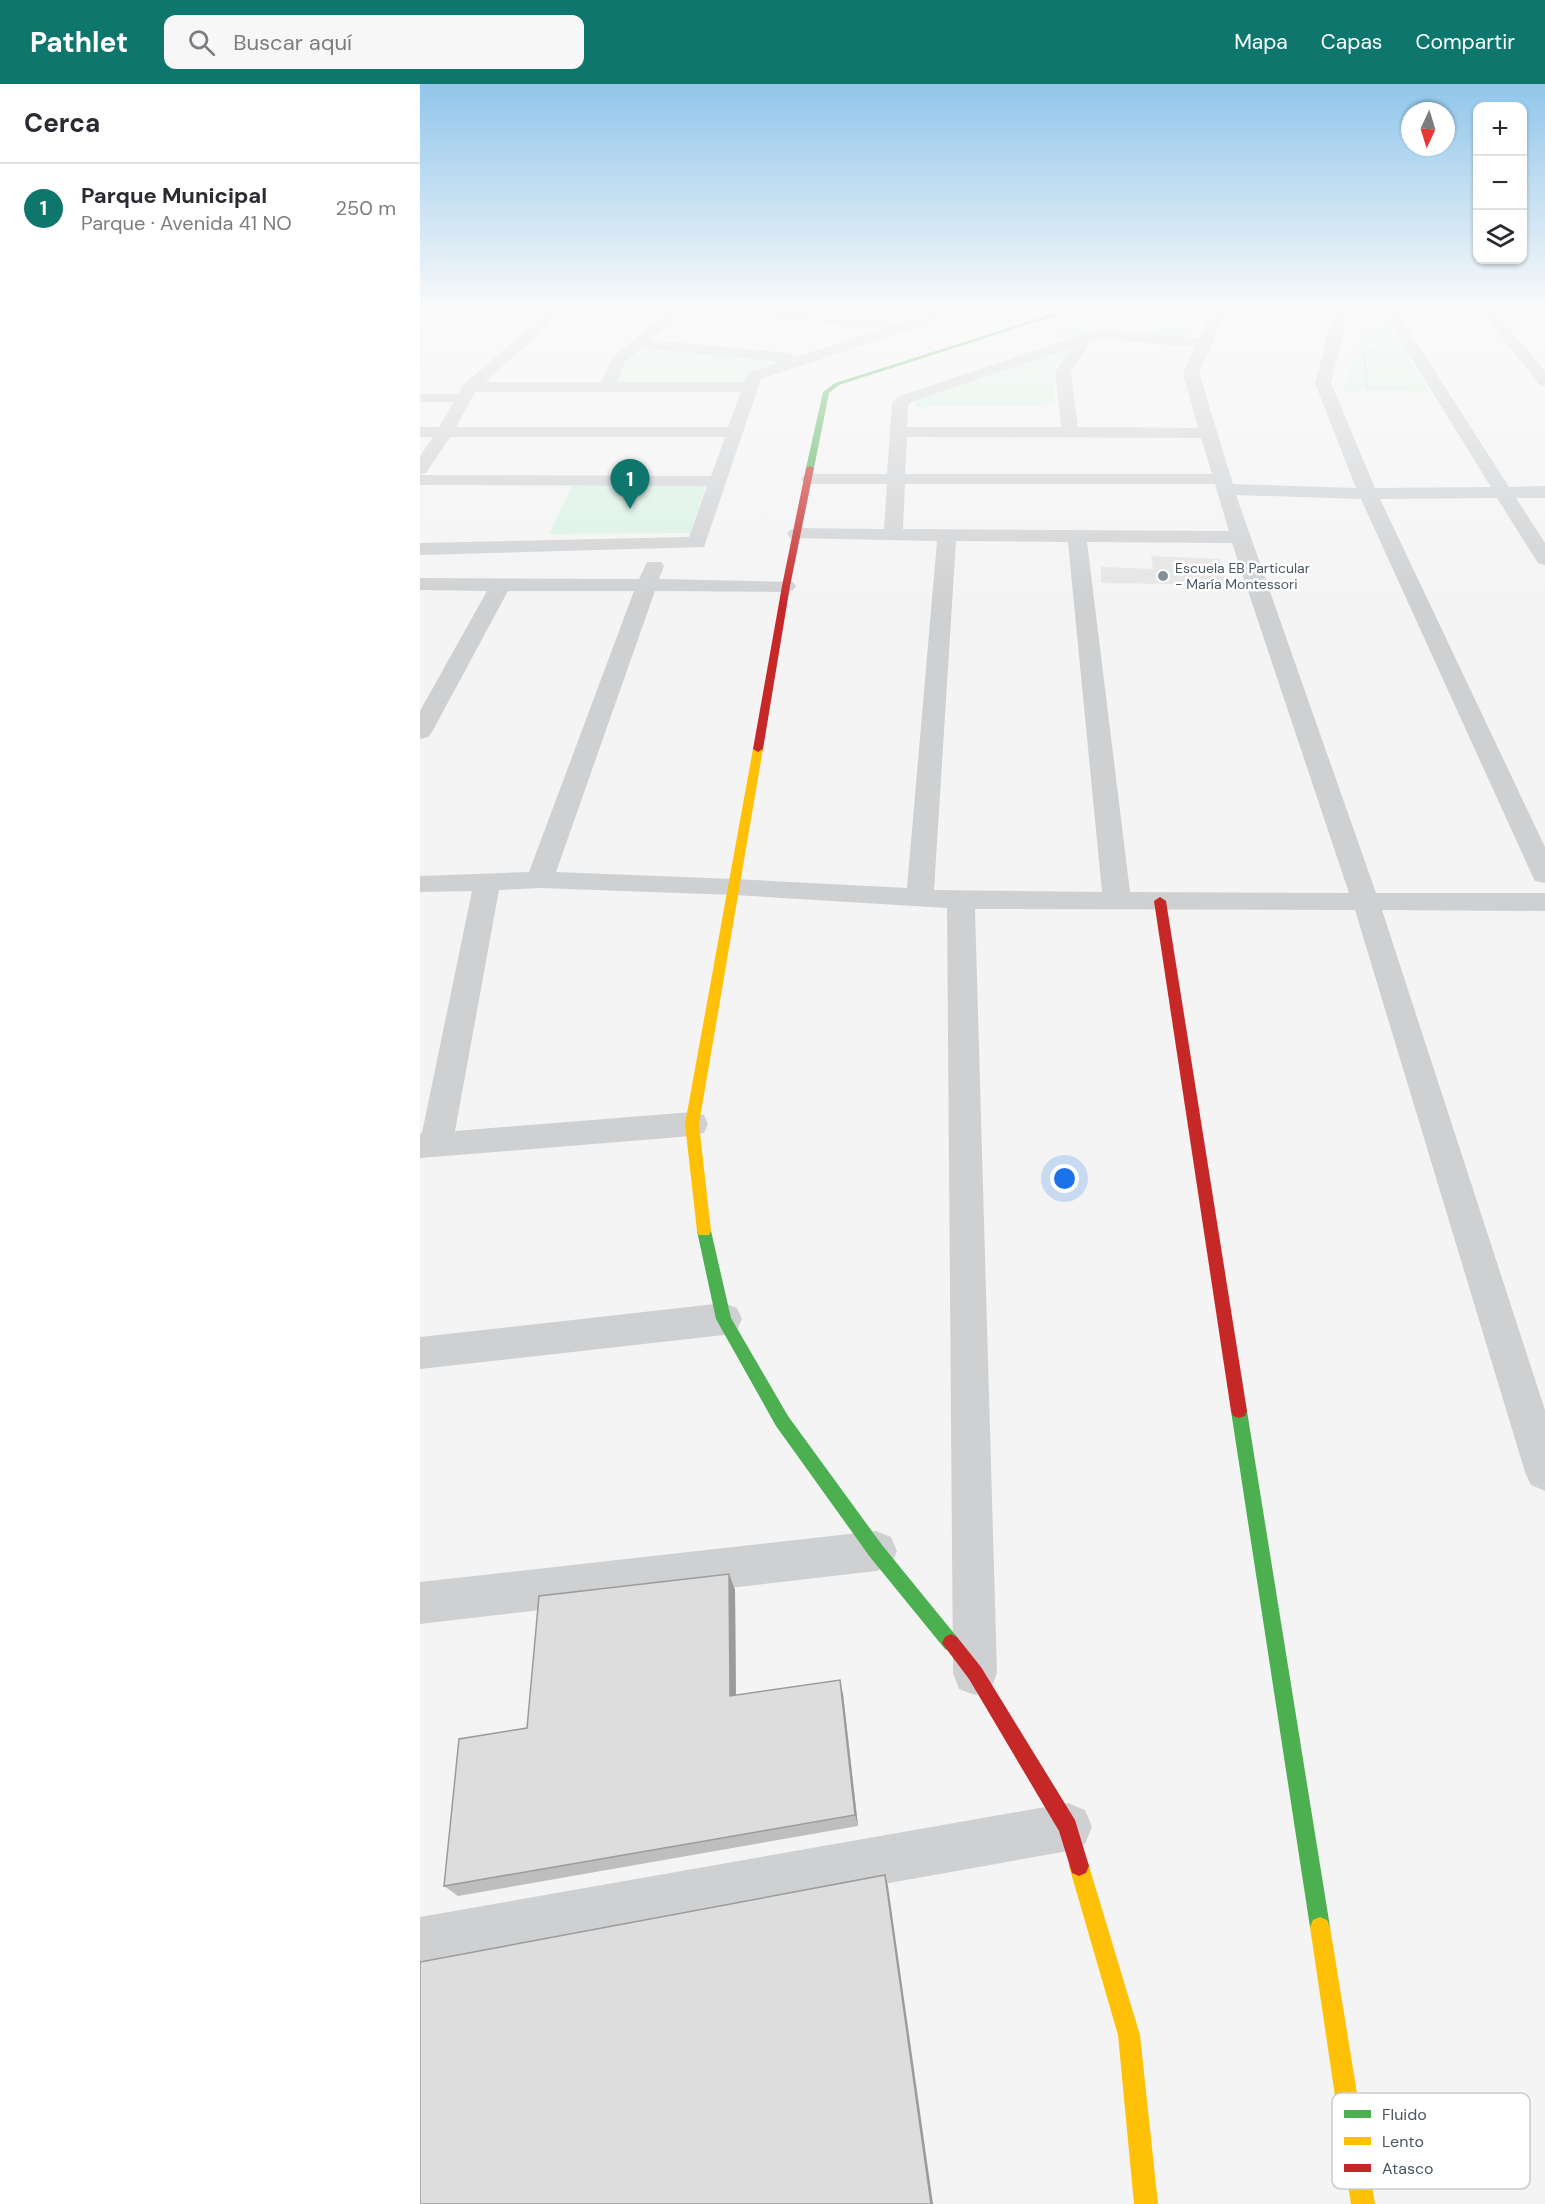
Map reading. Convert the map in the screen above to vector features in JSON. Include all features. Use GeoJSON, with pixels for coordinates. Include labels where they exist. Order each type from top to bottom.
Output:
{"type":"FeatureCollection","features":[{"type":"Feature","properties":{"kind":"street"},"geometry":{"type":"LineString","coordinates":[[420,469],[446,432],[459,408]]}},
{"type":"Feature","properties":{"kind":"street"},"geometry":{"type":"LineString","coordinates":[[420,549],[697,543],[742,408]]}},
{"type":"Feature","properties":{"kind":"street"},"geometry":{"type":"LineString","coordinates":[[823,408],[786,586],[692,1124],[705,1244],[723,1319],[782,1421],[876,1551],[975,1673],[1068,1827],[1130,2035],[1146,2204]]}},
{"type":"Feature","properties":{"kind":"street"},"geometry":{"type":"LineString","coordinates":[[893,535],[898,479],[900,408]]}},
{"type":"Feature","properties":{"kind":"street"},"geometry":{"type":"LineString","coordinates":[[1067,408],[1070,432]]}},
{"type":"Feature","properties":{"kind":"street"},"geometry":{"type":"LineString","coordinates":[[1202,408],[1240,537],[1366,902],[1545,1472]]}},
{"type":"Feature","properties":{"kind":"street"},"geometry":{"type":"LineString","coordinates":[[1333,408],[1368,494],[1545,875]]}},
{"type":"Feature","properties":{"kind":"street"},"geometry":{"type":"LineString","coordinates":[[1451,408],[1545,559]]}},
{"type":"Feature","properties":{"kind":"street"},"geometry":{"type":"LineString","coordinates":[[420,432],[734,432]]}},
{"type":"Feature","properties":{"kind":"street"},"geometry":{"type":"LineString","coordinates":[[898,432],[1210,433]]}},
{"type":"Feature","properties":{"kind":"street"},"geometry":{"type":"LineString","coordinates":[[810,479],[1225,484],[1368,494],[1545,492]]}},
{"type":"Feature","properties":{"kind":"street"},"geometry":{"type":"LineString","coordinates":[[420,480],[718,482]]}},
{"type":"Feature","properties":{"kind":"street"},"geometry":{"type":"LineString","coordinates":[[797,534],[1240,537]]}},
{"type":"Feature","properties":{"kind":"street"},"geometry":{"type":"LineString","coordinates":[[920,899],[947,535]]}},
{"type":"Feature","properties":{"kind":"street"},"geometry":{"type":"LineString","coordinates":[[1077,536],[1117,901]]}},
{"type":"Feature","properties":{"kind":"street"},"geometry":{"type":"LineString","coordinates":[[540,880],[662,544]]}},
{"type":"Feature","properties":{"kind":"street"},"geometry":{"type":"LineString","coordinates":[[420,584],[786,586]]}},
{"type":"Feature","properties":{"kind":"street"},"geometry":{"type":"LineString","coordinates":[[420,732],[501,584]]}},
{"type":"Feature","properties":{"kind":"street"},"geometry":{"type":"LineString","coordinates":[[420,884],[540,880],[734,886],[961,900],[1545,902]]}},
{"type":"Feature","properties":{"kind":"street"},"geometry":{"type":"LineString","coordinates":[[487,882],[428,1146],[692,1124]]}},
{"type":"Feature","properties":{"kind":"street"},"geometry":{"type":"LineString","coordinates":[[961,900],[975,1673]]}},
{"type":"Feature","properties":{"kind":"street"},"geometry":{"type":"LineString","coordinates":[[1160,901],[1346,2093]]}},
{"type":"Feature","properties":{"kind":"street"},"geometry":{"type":"LineString","coordinates":[[420,1353],[723,1319]]}},
{"type":"Feature","properties":{"kind":"street"},"geometry":{"type":"LineString","coordinates":[[420,1603],[876,1551]]}},
{"type":"Feature","properties":{"kind":"street"},"geometry":{"type":"LineString","coordinates":[[420,1942],[1068,1827]]}},
{"type":"Feature","properties":{"kind":"street"},"geometry":{"type":"LineString","coordinates":[[1361,2189],[1363,2204]]}},
{"type":"Feature","properties":{"kind":"shaded area","name":"Escuela EB Particular - María Montessori"},"geometry":{"type":"Polygon","coordinates":[[[1151,556],[1220,559],[1227,585],[1101,583],[1101,567],[1153,569],[1151,556]]]}},
{"type":"Feature","properties":{"kind":"green space"},"geometry":{"type":"Polygon","coordinates":[[[573,484],[706,485],[690,533],[549,534],[573,484]]]}},
{"type":"Feature","properties":{"kind":"building"},"geometry":{"type":"Polygon","coordinates":[[[729,1574],[730,1696],[840,1680],[855,1815],[444,1886],[459,1739],[527,1728],[539,1596],[729,1574]]]}},
{"type":"Feature","properties":{"kind":"building"},"geometry":{"type":"Polygon","coordinates":[[[885,1875],[931,2204],[420,2204],[420,1962],[885,1875]]]}},
{"type":"Feature","properties":{"kind":"traffic: fast"},"geometry":{"type":"LineString","coordinates":[[810,468],[823,408]]}},
{"type":"Feature","properties":{"kind":"traffic: fast"},"geometry":{"type":"LineString","coordinates":[[704,1231],[724,1319],[782,1421],[876,1551],[951,1643]]}},
{"type":"Feature","properties":{"kind":"traffic: fast"},"geometry":{"type":"LineString","coordinates":[[1239,1411],[1320,1927]]}},
{"type":"Feature","properties":{"kind":"traffic: slow"},"geometry":{"type":"LineString","coordinates":[[704,1231],[692,1124],[758,749]]}},
{"type":"Feature","properties":{"kind":"traffic: slow"},"geometry":{"type":"LineString","coordinates":[[1079,1866],[1129,2035],[1146,2204]]}},
{"type":"Feature","properties":{"kind":"traffic: slow"},"geometry":{"type":"LineString","coordinates":[[1320,1927],[1346,2093]]}},
{"type":"Feature","properties":{"kind":"traffic: slow"},"geometry":{"type":"LineString","coordinates":[[1361,2189],[1363,2204]]}},
{"type":"Feature","properties":{"kind":"traffic: jam"},"geometry":{"type":"LineString","coordinates":[[758,749],[786,586],[810,468]]}},
{"type":"Feature","properties":{"kind":"traffic: jam"},"geometry":{"type":"LineString","coordinates":[[1160,901],[1239,1411]]}},
{"type":"Feature","properties":{"kind":"traffic: jam"},"geometry":{"type":"LineString","coordinates":[[951,1643],[975,1673],[1068,1827],[1079,1866]]}},
{"type":"Feature","properties":{"kind":"place","name":"Parque Municipal"},"geometry":{"type":"Point","coordinates":[630,509]}},
{"type":"Feature","properties":{"kind":"place","name":"Escuela EB Particular - María Montessori"},"geometry":{"type":"Point","coordinates":[1163,576]}}]}
